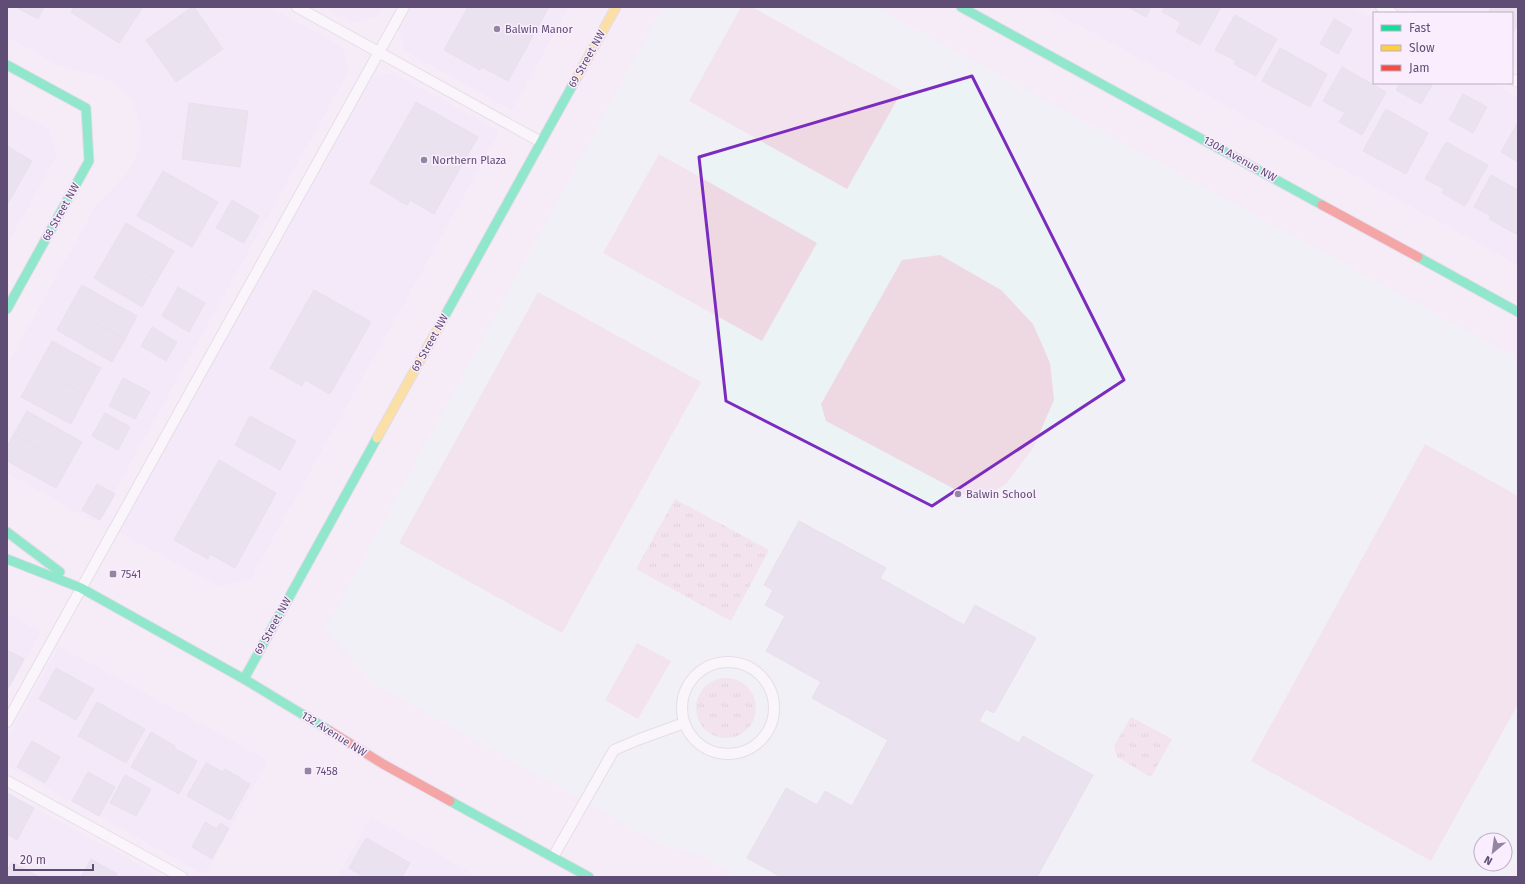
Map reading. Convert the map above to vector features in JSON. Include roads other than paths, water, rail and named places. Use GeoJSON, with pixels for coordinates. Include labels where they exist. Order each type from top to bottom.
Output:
{"type":"FeatureCollection","features":[{"type":"Feature","properties":{"kind":"street","name":"69 Street NW"},"geometry":{"type":"LineString","coordinates":[[244,679],[616,7]]}},
{"type":"Feature","properties":{"kind":"street","name":"130A Avenue NW"},"geometry":{"type":"LineString","coordinates":[[961,7],[1518,312]]}},
{"type":"Feature","properties":{"kind":"street","name":"68 Street NW"},"geometry":{"type":"LineString","coordinates":[[7,65],[86,108],[89,161],[11,293],[7,309]]}},
{"type":"Feature","properties":{"kind":"street","name":"132 Avenue NW"},"geometry":{"type":"LineString","coordinates":[[7,532],[81,588]]}},
{"type":"Feature","properties":{"kind":"street","name":"132 Avenue NW"},"geometry":{"type":"LineString","coordinates":[[7,559],[81,588],[244,679],[383,764],[589,877]]}},
{"type":"Feature","properties":{"kind":"lane"},"geometry":{"type":"LineString","coordinates":[[297,7],[540,142]]}},
{"type":"Feature","properties":{"kind":"lane"},"geometry":{"type":"LineString","coordinates":[[1381,7],[1390,12]]}},
{"type":"Feature","properties":{"kind":"lane"},"geometry":{"type":"LineString","coordinates":[[7,722],[402,8]]}},
{"type":"Feature","properties":{"kind":"lane"},"geometry":{"type":"LineString","coordinates":[[720,662],[734,662],[758,672],[766,682],[772,694],[774,706],[773,719],[768,731],[760,742],[750,750],[737,754],[724,755],[711,752],[699,745],[690,735],[684,723],[681,710],[682,696],[688,684],[696,674],[708,666],[720,662]]}},
{"type":"Feature","properties":{"kind":"lane"},"geometry":{"type":"LineString","coordinates":[[553,857],[614,750],[684,723]]}},
{"type":"Feature","properties":{"kind":"lane"},"geometry":{"type":"LineString","coordinates":[[7,781],[182,877]]}},
{"type":"Feature","properties":{"kind":"place","name":"Balwin Manor"},"geometry":{"type":"Point","coordinates":[497,29]}},
{"type":"Feature","properties":{"kind":"place","name":"Northern Plaza"},"geometry":{"type":"Point","coordinates":[424,160]}},
{"type":"Feature","properties":{"kind":"place","name":"Balwin School"},"geometry":{"type":"Point","coordinates":[958,494]}},
{"type":"Feature","properties":{"kind":"place","name":"7541"},"geometry":{"type":"Point","coordinates":[113,574]}},
{"type":"Feature","properties":{"kind":"place","name":"7458"},"geometry":{"type":"Point","coordinates":[308,771]}}]}
